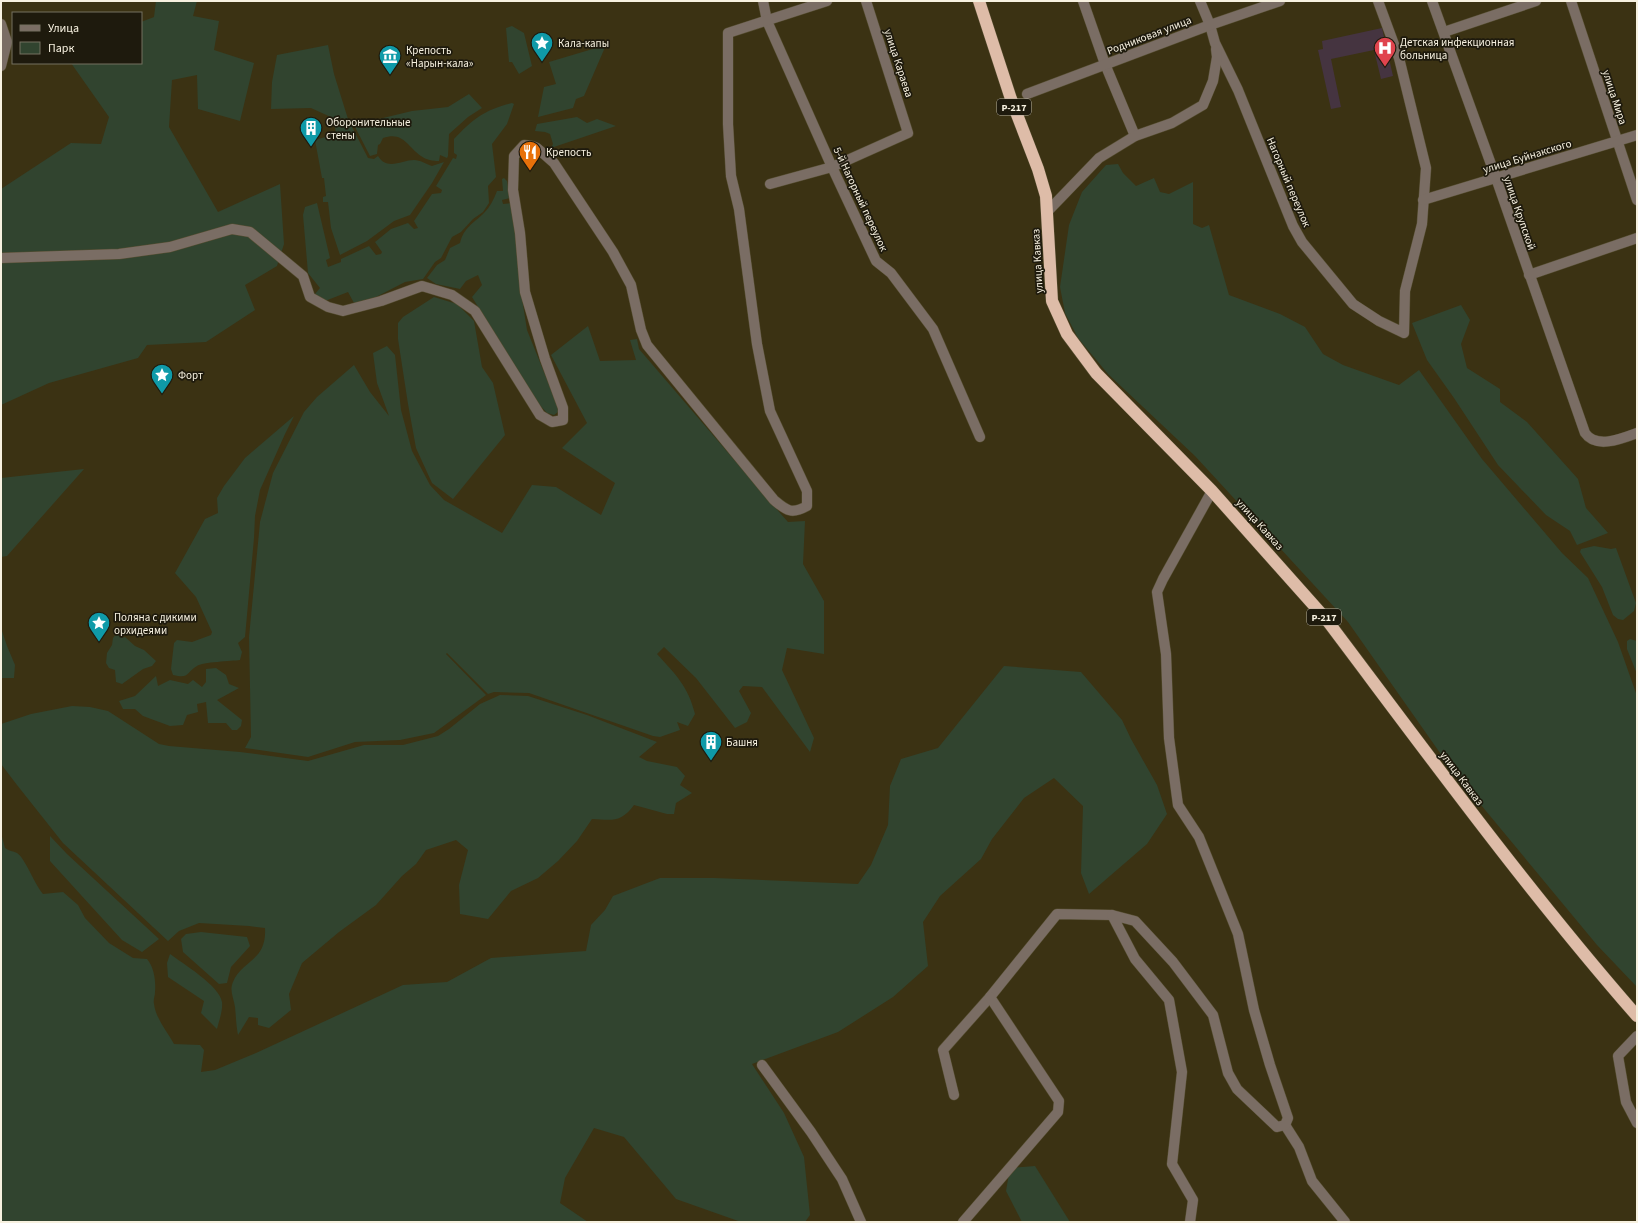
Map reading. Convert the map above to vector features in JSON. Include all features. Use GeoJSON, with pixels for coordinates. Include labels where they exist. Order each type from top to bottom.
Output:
{"type":"FeatureCollection","features":[{"type":"Feature","properties":{"kind":"highway","name":"улица Кавказ"},"geometry":{"type":"LineString","coordinates":[[979,1],[1011,99],[1038,169],[1046,196],[1052,301],[1067,334],[1096,374],[1212,490],[1302,590],[1326,619],[1498,846],[1590,962],[1637,1016]]}},
{"type":"Feature","properties":{"kind":"street","name":"5-й Нагорный переулок"},"geometry":{"type":"LineString","coordinates":[[763,1],[767,21],[876,261],[891,273],[934,329],[980,437]]}},
{"type":"Feature","properties":{"kind":"street"},"geometry":{"type":"LineString","coordinates":[[1,258],[119,254],[170,247],[232,229],[250,232],[303,276],[310,297],[328,307],[343,311],[382,301],[422,286],[452,295],[475,311],[540,415],[552,422],[564,420],[563,408],[545,359],[525,292],[520,233],[513,190],[514,156],[524,145],[532,146],[537,148],[554,163],[613,252],[631,285],[641,330],[647,345],[774,500],[786,510],[798,511],[807,506],[807,491],[770,412],[757,344],[739,209],[731,176],[728,124],[728,33],[827,1]]}},
{"type":"Feature","properties":{"kind":"street","name":"улица Караева"},"geometry":{"type":"LineString","coordinates":[[832,167],[908,133],[866,1]]}},
{"type":"Feature","properties":{"kind":"street"},"geometry":{"type":"LineString","coordinates":[[1082,1],[1105,64],[1135,136]]}},
{"type":"Feature","properties":{"kind":"street","name":"Нагорный переулок"},"geometry":{"type":"LineString","coordinates":[[1200,1],[1210,25],[1215,43],[1238,90],[1293,226],[1302,242],[1353,304],[1379,322],[1404,333],[1405,291],[1422,224],[1423,200]]}},
{"type":"Feature","properties":{"kind":"street","name":"Родниковая улица"},"geometry":{"type":"LineString","coordinates":[[1027,94],[1210,25],[1280,1]]}},
{"type":"Feature","properties":{"kind":"street"},"geometry":{"type":"LineString","coordinates":[[1378,1],[1399,58],[1426,168],[1423,200]]}},
{"type":"Feature","properties":{"kind":"street","name":"улица Крупской"},"geometry":{"type":"LineString","coordinates":[[1432,1],[1496,178],[1584,433],[1595,441],[1620,439],[1637,433]]}},
{"type":"Feature","properties":{"kind":"street"},"geometry":{"type":"LineString","coordinates":[[1444,32],[1536,1]]}},
{"type":"Feature","properties":{"kind":"street","name":"улица Мира"},"geometry":{"type":"LineString","coordinates":[[1571,1],[1637,200]]}},
{"type":"Feature","properties":{"kind":"street"},"geometry":{"type":"LineString","coordinates":[[1,24],[7,42],[1,66]]}},
{"type":"Feature","properties":{"kind":"street"},"geometry":{"type":"LineString","coordinates":[[1048,212],[1099,158],[1135,136],[1172,123],[1203,105],[1214,81],[1217,57],[1215,43]]}},
{"type":"Feature","properties":{"kind":"street","name":"улица Буйнакского"},"geometry":{"type":"LineString","coordinates":[[1423,200],[1637,135]]}},
{"type":"Feature","properties":{"kind":"street"},"geometry":{"type":"LineString","coordinates":[[770,184],[832,167]]}},
{"type":"Feature","properties":{"kind":"street"},"geometry":{"type":"LineString","coordinates":[[1529,275],[1637,238]]}},
{"type":"Feature","properties":{"kind":"street"},"geometry":{"type":"LineString","coordinates":[[1212,490],[1157,592],[1166,654],[1169,738],[1178,805],[1199,837],[1238,934],[1254,1010],[1270,1065],[1288,1118],[1285,1125]]}},
{"type":"Feature","properties":{"kind":"street"},"geometry":{"type":"LineString","coordinates":[[954,1095],[943,1050],[990,997],[1057,914],[1112,915],[1135,921],[1172,962],[1213,1015],[1228,1073],[1237,1089],[1277,1127],[1285,1125]]}},
{"type":"Feature","properties":{"kind":"street"},"geometry":{"type":"LineString","coordinates":[[1112,915],[1135,959],[1169,1000],[1182,1072],[1172,1164],[1193,1200],[1190,1222]]}},
{"type":"Feature","properties":{"kind":"street"},"geometry":{"type":"LineString","coordinates":[[963,1222],[1058,1112],[1060,1101],[990,997]]}},
{"type":"Feature","properties":{"kind":"street"},"geometry":{"type":"LineString","coordinates":[[1637,1036],[1618,1056],[1626,1102],[1637,1123]]}},
{"type":"Feature","properties":{"kind":"street"},"geometry":{"type":"LineString","coordinates":[[762,1065],[811,1132],[842,1179],[861,1222]]}},
{"type":"Feature","properties":{"kind":"street"},"geometry":{"type":"LineString","coordinates":[[1285,1125],[1299,1147],[1312,1180],[1345,1222]]}},
{"type":"Feature","properties":{"kind":"shaded area","name":"Детская инфекционная больница"},"geometry":{"type":"Polygon","coordinates":[[[1382,28],[1393,76],[1381,79],[1374,50],[1331,59],[1341,107],[1331,109],[1318,50],[1323,49],[1322,41],[1382,28]]]}},
{"type":"Feature","properties":{"kind":"green space"},"geometry":{"type":"Polygon","coordinates":[[[156,1],[197,1],[193,16],[219,21],[214,50],[254,63],[240,121],[198,109],[197,75],[172,80],[169,127],[218,212],[280,184],[284,244],[277,266],[245,285],[255,310],[206,342],[147,345],[138,358],[49,383],[1,405],[1,189],[71,143],[101,144],[109,117],[72,64],[142,64],[142,22],[154,17],[156,1]]]}},
{"type":"Feature","properties":{"kind":"green space"},"geometry":{"type":"Polygon","coordinates":[[[512,26],[524,33],[532,66],[519,74],[512,62],[509,62],[506,28],[512,26]]]}},
{"type":"Feature","properties":{"kind":"green space"},"geometry":{"type":"Polygon","coordinates":[[[328,45],[334,74],[348,119],[333,118],[311,108],[271,109],[272,82],[277,55],[328,45]]]}},
{"type":"Feature","properties":{"kind":"green space"},"geometry":{"type":"Polygon","coordinates":[[[606,45],[584,96],[576,99],[573,108],[538,117],[544,87],[556,84],[549,62],[606,45]]]}},
{"type":"Feature","properties":{"kind":"green space"},"geometry":{"type":"Polygon","coordinates":[[[469,94],[482,108],[468,117],[449,134],[448,156],[447,158],[440,155],[439,161],[430,160],[423,157],[400,138],[395,136],[383,138],[378,145],[377,154],[370,156],[354,125],[412,111],[448,107],[469,94]]]}},
{"type":"Feature","properties":{"kind":"green space"},"geometry":{"type":"Polygon","coordinates":[[[512,103],[514,104],[507,124],[492,144],[496,177],[488,186],[489,203],[483,212],[473,219],[461,232],[452,237],[441,258],[435,262],[423,279],[405,282],[376,297],[354,303],[348,292],[325,301],[315,294],[320,288],[308,273],[303,215],[305,207],[317,203],[330,258],[326,260],[328,267],[341,262],[341,259],[369,246],[376,255],[381,254],[382,252],[375,242],[391,229],[408,223],[414,229],[418,228],[414,221],[432,194],[441,193],[442,190],[436,186],[453,158],[456,159],[457,155],[454,153],[454,139],[467,126],[486,112],[512,103]]]}},
{"type":"Feature","properties":{"kind":"green space"},"geometry":{"type":"Polygon","coordinates":[[[577,117],[587,123],[597,119],[616,126],[551,148],[553,144],[550,134],[535,131],[537,124],[577,117]]]}},
{"type":"Feature","properties":{"kind":"green space"},"geometry":{"type":"Polygon","coordinates":[[[351,125],[368,158],[374,159],[378,156],[386,163],[390,164],[414,160],[421,161],[432,166],[444,162],[432,183],[410,215],[394,221],[367,241],[340,255],[331,228],[328,202],[323,202],[323,197],[326,196],[324,178],[322,178],[315,140],[336,134],[335,127],[351,125]]]}},
{"type":"Feature","properties":{"kind":"green space"},"geometry":{"type":"Polygon","coordinates":[[[1118,164],[1123,173],[1136,186],[1154,178],[1160,192],[1169,194],[1193,182],[1193,224],[1202,228],[1209,225],[1229,295],[1280,314],[1305,327],[1323,354],[1343,365],[1399,385],[1419,370],[1482,459],[1562,553],[1588,578],[1618,642],[1637,696],[1637,987],[1597,945],[1452,770],[1348,622],[1195,456],[1108,374],[1078,338],[1065,313],[1060,287],[1069,225],[1082,192],[1106,165],[1118,164]]]}},
{"type":"Feature","properties":{"kind":"green space"},"geometry":{"type":"Polygon","coordinates":[[[504,178],[507,181],[510,198],[502,200],[503,204],[511,203],[515,221],[521,292],[527,330],[558,407],[558,412],[554,415],[547,413],[537,402],[472,297],[482,285],[478,275],[466,281],[460,289],[436,284],[427,278],[437,265],[445,260],[450,248],[460,243],[466,229],[486,211],[492,203],[497,191],[503,191],[502,179],[504,178]]]}},
{"type":"Feature","properties":{"kind":"green space"},"geometry":{"type":"Polygon","coordinates":[[[434,297],[457,304],[474,321],[482,367],[493,383],[505,435],[453,499],[432,483],[416,448],[398,339],[398,323],[403,317],[434,297]]]}},
{"type":"Feature","properties":{"kind":"green space"},"geometry":{"type":"Polygon","coordinates":[[[1461,305],[1470,320],[1461,344],[1467,368],[1500,389],[1500,402],[1527,422],[1578,479],[1586,508],[1608,533],[1577,545],[1570,531],[1546,515],[1498,465],[1427,360],[1412,323],[1461,305]]]}},
{"type":"Feature","properties":{"kind":"green space"},"geometry":{"type":"Polygon","coordinates":[[[588,326],[600,361],[636,360],[630,340],[637,339],[639,349],[788,522],[805,521],[803,564],[824,601],[824,654],[787,648],[782,670],[814,738],[810,752],[762,687],[743,686],[739,691],[751,713],[747,722],[735,728],[696,678],[664,647],[657,654],[676,675],[685,688],[695,714],[688,726],[677,722],[680,730],[660,737],[653,736],[529,693],[494,692],[488,694],[447,653],[446,654],[486,695],[434,733],[400,740],[355,742],[308,757],[245,748],[251,737],[249,637],[260,522],[273,473],[304,412],[317,397],[354,365],[370,392],[389,416],[377,383],[373,353],[387,346],[395,355],[401,410],[412,451],[430,485],[444,500],[502,533],[532,485],[556,487],[601,515],[615,483],[562,448],[587,423],[551,355],[588,326]]]}},
{"type":"Feature","properties":{"kind":"green space"},"geometry":{"type":"Polygon","coordinates":[[[294,416],[260,490],[255,516],[245,637],[238,643],[242,652],[240,660],[200,665],[185,676],[173,675],[171,669],[174,643],[177,640],[192,642],[211,635],[212,632],[196,597],[175,573],[205,519],[218,513],[217,498],[245,458],[294,416]]]}},
{"type":"Feature","properties":{"kind":"green space"},"geometry":{"type":"Polygon","coordinates":[[[84,469],[7,556],[1,557],[1,478],[84,469]]]}},
{"type":"Feature","properties":{"kind":"green space"},"geometry":{"type":"Polygon","coordinates":[[[1594,546],[1611,549],[1616,548],[1636,603],[1634,611],[1623,620],[1618,619],[1613,615],[1602,587],[1580,552],[1581,549],[1594,546]]]}},
{"type":"Feature","properties":{"kind":"green space"},"geometry":{"type":"Polygon","coordinates":[[[1,628],[15,665],[14,678],[1,678],[1,628]]]}},
{"type":"Feature","properties":{"kind":"green space"},"geometry":{"type":"Polygon","coordinates":[[[117,633],[122,638],[125,637],[135,646],[144,650],[156,661],[152,666],[143,669],[122,684],[116,682],[115,670],[109,668],[106,663],[107,653],[112,645],[113,638],[117,633]]]}},
{"type":"Feature","properties":{"kind":"green space"},"geometry":{"type":"Polygon","coordinates":[[[1630,639],[1637,641],[1637,674],[1627,649],[1627,641],[1630,639]]]}},
{"type":"Feature","properties":{"kind":"green space"},"geometry":{"type":"Polygon","coordinates":[[[1004,666],[1081,672],[1122,720],[1157,785],[1167,814],[1147,844],[1089,894],[1081,873],[1083,806],[1054,778],[1024,798],[992,839],[981,859],[940,896],[923,922],[928,966],[893,997],[838,1032],[752,1064],[784,1113],[804,1157],[810,1215],[805,1222],[741,1222],[676,1199],[624,1137],[594,1128],[565,1178],[560,1203],[588,1222],[1,1222],[1,833],[5,848],[17,853],[20,856],[43,894],[63,892],[78,905],[85,918],[109,943],[133,958],[147,959],[153,970],[155,979],[155,1009],[162,1025],[174,1044],[200,1045],[204,1050],[201,1072],[215,1070],[256,1053],[403,985],[447,982],[491,958],[586,951],[591,925],[605,910],[613,896],[660,878],[714,878],[858,884],[871,865],[888,825],[890,786],[901,759],[938,748],[1004,666]]]}},
{"type":"Feature","properties":{"kind":"green space"},"geometry":{"type":"Polygon","coordinates":[[[216,668],[226,675],[229,684],[239,688],[217,700],[242,720],[241,726],[237,730],[232,730],[226,723],[208,723],[206,702],[197,704],[198,712],[187,715],[183,725],[170,726],[143,716],[135,709],[123,709],[119,701],[135,696],[156,676],[158,686],[170,680],[188,684],[193,680],[202,687],[206,682],[206,669],[216,668]]]}},
{"type":"Feature","properties":{"kind":"green space"},"geometry":{"type":"Polygon","coordinates":[[[500,695],[528,696],[587,715],[657,742],[639,757],[647,761],[677,767],[685,776],[680,785],[692,793],[676,803],[674,814],[667,814],[634,805],[625,815],[620,818],[611,820],[592,819],[577,841],[558,861],[538,878],[511,891],[488,919],[460,914],[459,885],[468,850],[456,840],[426,850],[416,864],[402,876],[376,905],[339,932],[302,963],[289,994],[291,1010],[269,1028],[258,1025],[258,1018],[249,1017],[238,1035],[232,985],[242,969],[258,954],[265,939],[265,928],[199,923],[179,931],[168,941],[63,843],[1,764],[1,724],[31,714],[72,706],[90,707],[108,711],[159,744],[240,752],[308,761],[364,745],[403,745],[438,736],[480,704],[500,695]]]}},
{"type":"Feature","properties":{"kind":"green space"},"geometry":{"type":"Polygon","coordinates":[[[50,836],[67,854],[159,939],[142,952],[122,940],[50,861],[50,836]]]}},
{"type":"Feature","properties":{"kind":"green space"},"geometry":{"type":"Polygon","coordinates":[[[201,932],[247,937],[250,946],[231,967],[227,983],[219,984],[183,952],[181,939],[186,934],[201,932]]]}},
{"type":"Feature","properties":{"kind":"green space"},"geometry":{"type":"Polygon","coordinates":[[[170,954],[208,982],[220,996],[222,1008],[217,1029],[201,1013],[204,1001],[168,977],[167,963],[170,954]]]}},
{"type":"Feature","properties":{"kind":"green space"},"geometry":{"type":"Polygon","coordinates":[[[1035,1166],[1070,1222],[1022,1222],[1006,1191],[1010,1168],[1035,1166]]]}},
{"type":"Feature","properties":{"kind":"place","name":"Кала-капы"},"geometry":{"type":"Point","coordinates":[542,62]}},
{"type":"Feature","properties":{"kind":"place","name":"Детская инфекционная больница"},"geometry":{"type":"Point","coordinates":[1385,68]}},
{"type":"Feature","properties":{"kind":"place","name":"Крепость «Нарын-кала»"},"geometry":{"type":"Point","coordinates":[390,76]}},
{"type":"Feature","properties":{"kind":"place","name":"Оборонительные стены"},"geometry":{"type":"Point","coordinates":[311,148]}},
{"type":"Feature","properties":{"kind":"place","name":"Крепость"},"geometry":{"type":"Point","coordinates":[530,172]}},
{"type":"Feature","properties":{"kind":"place","name":"Форт"},"geometry":{"type":"Point","coordinates":[162,394]}},
{"type":"Feature","properties":{"kind":"place","name":"Поляна с дикими орхидеями"},"geometry":{"type":"Point","coordinates":[99,642]}},
{"type":"Feature","properties":{"kind":"place","name":"Башня"},"geometry":{"type":"Point","coordinates":[711,762]}}]}
